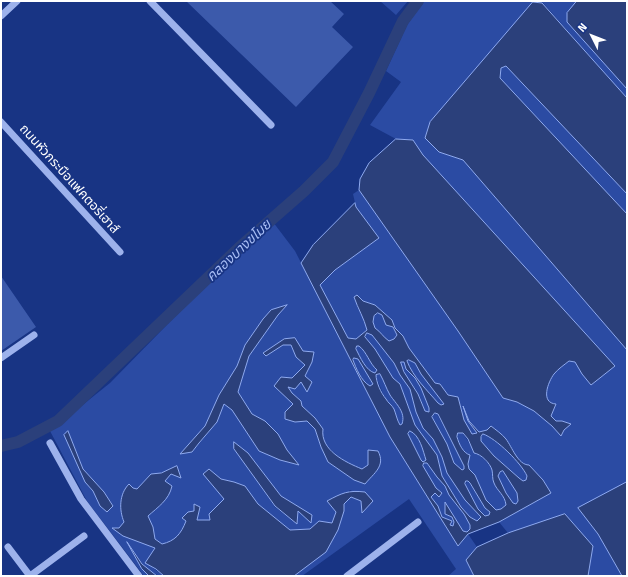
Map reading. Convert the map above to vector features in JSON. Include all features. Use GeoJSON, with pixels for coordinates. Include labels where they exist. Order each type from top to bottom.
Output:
{"type":"FeatureCollection","features":[{"type":"Feature","properties":{"kind":"street"},"geometry":{"type":"LineString","coordinates":[[1,16],[17,1]]}},
{"type":"Feature","properties":{"kind":"street"},"geometry":{"type":"LineString","coordinates":[[150,1],[271,126]]}},
{"type":"Feature","properties":{"kind":"street","name":"ถนนหัวกระบือแฟคตอรี่เฮาส์"},"geometry":{"type":"LineString","coordinates":[[1,122],[120,252]]}},
{"type":"Feature","properties":{"kind":"street"},"geometry":{"type":"LineString","coordinates":[[1,358],[34,335]]}},
{"type":"Feature","properties":{"kind":"street"},"geometry":{"type":"LineString","coordinates":[[50,444],[82,499],[140,576]]}},
{"type":"Feature","properties":{"kind":"street"},"geometry":{"type":"LineString","coordinates":[[347,576],[418,522]]}},
{"type":"Feature","properties":{"kind":"street"},"geometry":{"type":"LineString","coordinates":[[8,547],[30,576],[84,536]]}},
{"type":"Feature","properties":{"kind":"shaded area"},"geometry":{"type":"Polygon","coordinates":[[[380,1],[408,1],[396,15],[380,1]]]}},
{"type":"Feature","properties":{"kind":"shaded area"},"geometry":{"type":"Polygon","coordinates":[[[424,1],[577,1],[567,13],[567,22],[627,89],[627,98],[543,3],[533,2],[430,122],[425,138],[440,152],[463,160],[627,350],[627,482],[579,508],[598,534],[622,576],[588,576],[593,546],[565,514],[508,533],[499,522],[551,493],[543,480],[529,465],[518,459],[506,439],[501,434],[491,426],[487,430],[479,432],[469,421],[466,413],[468,421],[477,433],[472,434],[464,420],[458,397],[448,395],[440,384],[435,383],[409,348],[403,336],[395,328],[392,320],[375,305],[363,301],[357,307],[364,318],[367,330],[356,339],[348,338],[319,285],[335,270],[379,238],[356,207],[353,194],[359,190],[503,398],[517,402],[534,411],[552,426],[561,436],[564,430],[562,421],[556,421],[551,416],[556,404],[551,403],[547,396],[548,386],[554,374],[569,361],[575,362],[591,385],[615,366],[423,155],[413,140],[396,139],[370,125],[401,82],[386,71],[407,25],[424,1]]]}},
{"type":"Feature","properties":{"kind":"shaded area"},"geometry":{"type":"Polygon","coordinates":[[[577,1],[627,1],[627,89],[567,22],[567,13],[577,1]]]}},
{"type":"Feature","properties":{"kind":"shaded area"},"geometry":{"type":"Polygon","coordinates":[[[533,2],[542,3],[627,98],[627,194],[506,66],[501,68],[500,78],[627,214],[627,350],[463,160],[439,152],[425,138],[430,122],[533,2]]]}},
{"type":"Feature","properties":{"kind":"shaded area"},"geometry":{"type":"Polygon","coordinates":[[[506,66],[627,194],[627,214],[500,78],[501,68],[506,66]]]}},
{"type":"Feature","properties":{"kind":"shaded area"},"geometry":{"type":"Polygon","coordinates":[[[396,139],[413,140],[423,155],[615,366],[591,385],[575,362],[569,361],[554,374],[547,392],[548,400],[551,403],[556,404],[551,416],[556,421],[571,424],[564,430],[561,436],[552,426],[534,411],[517,402],[503,398],[359,190],[360,179],[369,163],[396,139]]]}},
{"type":"Feature","properties":{"kind":"shaded area"},"geometry":{"type":"Polygon","coordinates":[[[355,203],[356,207],[379,238],[335,270],[320,285],[348,338],[356,339],[367,330],[354,297],[357,295],[363,301],[375,305],[392,320],[395,328],[403,336],[409,348],[435,383],[440,384],[448,395],[458,397],[464,420],[472,434],[477,433],[468,421],[463,406],[469,421],[479,432],[487,430],[491,426],[501,434],[506,439],[518,459],[529,465],[543,480],[551,493],[499,522],[468,534],[458,546],[390,437],[301,263],[313,245],[355,203]],[[378,313],[374,316],[373,322],[375,328],[389,341],[394,339],[397,335],[393,327],[386,325],[382,315],[378,313]],[[367,333],[365,337],[375,349],[393,378],[400,384],[415,425],[437,455],[442,476],[461,507],[470,517],[477,521],[481,517],[465,500],[447,473],[442,457],[433,439],[423,428],[416,412],[410,389],[394,363],[372,335],[367,333]],[[357,346],[356,349],[369,370],[375,373],[377,370],[362,348],[357,346]],[[354,358],[353,360],[359,374],[367,384],[370,386],[373,384],[358,359],[354,358]],[[409,360],[407,361],[438,403],[441,405],[444,404],[421,374],[415,363],[409,360]],[[401,362],[404,372],[418,394],[425,411],[429,412],[429,408],[421,388],[415,378],[406,369],[404,362],[401,362]],[[380,374],[376,375],[382,394],[394,409],[400,425],[402,424],[402,412],[390,395],[380,374]],[[435,413],[432,417],[447,444],[454,463],[462,470],[464,469],[464,466],[438,414],[435,413]],[[410,431],[408,434],[423,462],[426,460],[421,444],[416,436],[410,431]],[[458,433],[457,437],[463,450],[470,455],[468,464],[469,469],[475,475],[486,500],[496,510],[501,509],[506,505],[503,496],[494,483],[492,470],[489,465],[485,459],[474,453],[468,439],[463,433],[458,433]],[[483,434],[481,441],[494,456],[523,481],[526,480],[527,476],[514,458],[495,441],[483,434]],[[424,463],[423,466],[436,488],[442,493],[439,497],[435,493],[431,497],[438,506],[442,517],[452,521],[450,525],[453,526],[454,522],[452,517],[445,514],[445,502],[463,531],[467,532],[470,529],[470,525],[464,514],[427,463],[424,463]],[[503,471],[500,472],[498,476],[506,493],[513,503],[516,504],[518,501],[517,493],[503,471]],[[466,481],[465,484],[478,509],[485,516],[489,515],[490,512],[485,508],[470,483],[466,481]]]}},
{"type":"Feature","properties":{"kind":"shaded area"},"geometry":{"type":"Polygon","coordinates":[[[273,222],[295,251],[390,437],[458,546],[468,534],[477,547],[466,560],[474,576],[448,576],[456,569],[409,499],[302,576],[294,576],[301,570],[344,511],[344,504],[351,497],[362,501],[363,512],[373,501],[350,490],[336,512],[332,523],[319,521],[310,529],[290,530],[258,504],[245,486],[220,479],[209,469],[214,486],[224,499],[209,514],[210,520],[197,521],[194,511],[182,518],[186,521],[180,533],[171,541],[162,544],[155,539],[153,527],[148,516],[161,505],[165,481],[171,474],[180,477],[177,466],[161,473],[151,474],[137,489],[133,488],[124,522],[119,528],[113,528],[155,548],[146,563],[164,576],[153,573],[149,570],[131,548],[142,569],[149,576],[144,576],[87,501],[50,431],[110,383],[204,287],[273,222]],[[286,306],[271,310],[245,345],[237,366],[219,395],[205,426],[181,453],[192,452],[217,422],[224,404],[232,410],[259,451],[280,460],[298,465],[265,421],[252,414],[238,392],[249,356],[286,306]],[[284,339],[263,353],[283,345],[291,345],[296,357],[305,365],[292,378],[274,386],[293,404],[295,422],[307,421],[315,429],[328,462],[354,480],[374,474],[379,468],[368,465],[362,469],[343,461],[326,445],[315,418],[302,406],[301,401],[287,387],[301,382],[307,392],[305,376],[312,362],[303,351],[284,339]],[[68,431],[85,482],[93,491],[100,506],[107,512],[113,505],[104,492],[83,469],[68,431]],[[234,442],[234,449],[275,507],[297,524],[298,511],[311,523],[311,515],[281,496],[248,453],[234,442]]]}},
{"type":"Feature","properties":{"kind":"shaded area"},"geometry":{"type":"Polygon","coordinates":[[[287,305],[278,315],[249,356],[238,392],[252,414],[265,421],[278,434],[287,450],[299,465],[280,460],[259,451],[232,410],[224,404],[217,422],[192,452],[180,454],[205,426],[219,395],[237,366],[245,345],[263,319],[271,310],[287,305]]]}},
{"type":"Feature","properties":{"kind":"shaded area"},"geometry":{"type":"Polygon","coordinates":[[[378,313],[382,315],[386,325],[393,327],[397,335],[394,339],[389,341],[375,328],[373,322],[374,316],[378,313]]]}},
{"type":"Feature","properties":{"kind":"shaded area"},"geometry":{"type":"Polygon","coordinates":[[[367,333],[372,335],[394,363],[410,389],[416,412],[423,428],[433,439],[442,457],[447,473],[465,500],[481,517],[477,521],[470,517],[461,507],[442,476],[437,455],[415,425],[400,384],[393,378],[375,349],[365,337],[367,333]]]}},
{"type":"Feature","properties":{"kind":"shaded area"},"geometry":{"type":"Polygon","coordinates":[[[295,338],[303,351],[314,352],[312,362],[305,376],[312,382],[307,392],[301,382],[295,389],[288,387],[301,401],[302,406],[315,418],[323,429],[325,443],[341,459],[362,469],[368,465],[368,450],[378,451],[381,461],[380,465],[365,484],[354,480],[328,462],[315,429],[307,421],[295,422],[285,419],[285,412],[293,404],[274,386],[281,377],[292,378],[305,365],[296,357],[291,345],[283,345],[266,356],[263,353],[284,339],[295,338]]]}},
{"type":"Feature","properties":{"kind":"shaded area"},"geometry":{"type":"Polygon","coordinates":[[[357,346],[362,348],[377,370],[375,373],[369,370],[364,363],[356,349],[357,346]]]}},
{"type":"Feature","properties":{"kind":"shaded area"},"geometry":{"type":"Polygon","coordinates":[[[354,358],[358,359],[373,384],[370,386],[359,374],[353,360],[354,358]]]}},
{"type":"Feature","properties":{"kind":"shaded area"},"geometry":{"type":"Polygon","coordinates":[[[409,360],[415,363],[421,374],[444,404],[441,405],[438,403],[421,383],[410,367],[407,361],[409,360]]]}},
{"type":"Feature","properties":{"kind":"shaded area"},"geometry":{"type":"Polygon","coordinates":[[[404,361],[406,369],[415,378],[421,388],[429,408],[429,412],[425,411],[416,389],[403,370],[401,362],[404,361]]]}},
{"type":"Feature","properties":{"kind":"shaded area"},"geometry":{"type":"Polygon","coordinates":[[[380,374],[403,416],[402,424],[400,425],[393,408],[385,398],[376,377],[376,375],[380,374]]]}},
{"type":"Feature","properties":{"kind":"shaded area"},"geometry":{"type":"Polygon","coordinates":[[[436,413],[464,466],[464,469],[462,470],[454,463],[447,444],[432,416],[436,413]]]}},
{"type":"Feature","properties":{"kind":"shaded area"},"geometry":{"type":"Polygon","coordinates":[[[68,431],[83,469],[104,492],[113,506],[107,512],[100,506],[93,491],[85,482],[64,435],[68,431]]]}},
{"type":"Feature","properties":{"kind":"shaded area"},"geometry":{"type":"Polygon","coordinates":[[[410,431],[416,436],[421,444],[426,460],[423,463],[408,434],[410,431]]]}},
{"type":"Feature","properties":{"kind":"shaded area"},"geometry":{"type":"Polygon","coordinates":[[[458,433],[462,433],[475,452],[491,467],[496,486],[504,498],[506,505],[501,509],[496,510],[486,500],[475,475],[469,469],[469,459],[460,445],[457,437],[458,433]]]}},
{"type":"Feature","properties":{"kind":"shaded area"},"geometry":{"type":"Polygon","coordinates":[[[483,434],[501,446],[520,465],[527,476],[526,480],[523,481],[519,478],[494,456],[481,441],[483,434]]]}},
{"type":"Feature","properties":{"kind":"shaded area"},"geometry":{"type":"Polygon","coordinates":[[[234,442],[248,453],[281,496],[312,515],[311,523],[298,511],[297,524],[275,506],[234,449],[234,442]]]}},
{"type":"Feature","properties":{"kind":"shaded area"},"geometry":{"type":"Polygon","coordinates":[[[424,463],[427,463],[464,514],[470,525],[470,529],[467,532],[463,531],[445,503],[445,514],[452,517],[455,522],[453,526],[450,526],[452,521],[442,517],[438,506],[431,497],[435,493],[441,493],[436,488],[422,466],[424,463]]]}},
{"type":"Feature","properties":{"kind":"shaded area"},"geometry":{"type":"Polygon","coordinates":[[[177,466],[181,478],[171,474],[165,481],[172,486],[171,491],[163,503],[148,516],[153,527],[155,539],[162,544],[171,541],[180,533],[186,521],[182,518],[188,512],[194,511],[194,504],[200,507],[197,520],[210,520],[209,514],[224,499],[203,474],[209,469],[221,479],[245,486],[258,504],[290,530],[310,529],[319,521],[332,523],[336,512],[327,501],[341,494],[354,491],[365,492],[373,501],[362,513],[361,501],[351,497],[344,504],[344,511],[338,530],[326,552],[294,576],[164,576],[156,569],[145,563],[155,548],[123,536],[112,528],[119,528],[124,522],[121,512],[121,502],[123,492],[129,484],[133,488],[137,489],[151,474],[161,473],[177,466]]]}},
{"type":"Feature","properties":{"kind":"shaded area"},"geometry":{"type":"Polygon","coordinates":[[[503,471],[517,493],[518,501],[516,504],[513,503],[506,493],[498,476],[500,472],[503,471]]]}},
{"type":"Feature","properties":{"kind":"shaded area"},"geometry":{"type":"Polygon","coordinates":[[[468,481],[485,508],[490,512],[489,515],[486,516],[478,509],[465,484],[468,481]]]}},
{"type":"Feature","properties":{"kind":"shaded area"},"geometry":{"type":"Polygon","coordinates":[[[627,482],[627,576],[622,576],[598,534],[578,508],[627,482]]]}},
{"type":"Feature","properties":{"kind":"shaded area"},"geometry":{"type":"Polygon","coordinates":[[[565,514],[593,546],[588,576],[474,576],[466,560],[477,547],[508,533],[565,514]]]}},
{"type":"Feature","properties":{"kind":"shaded area"},"geometry":{"type":"Polygon","coordinates":[[[127,542],[142,564],[157,576],[149,576],[142,569],[127,542]]]}},
{"type":"Feature","properties":{"kind":"building"},"geometry":{"type":"Polygon","coordinates":[[[186,1],[330,1],[344,14],[332,27],[353,47],[296,107],[186,1]]]}},
{"type":"Feature","properties":{"kind":"building"},"geometry":{"type":"Polygon","coordinates":[[[1,276],[36,327],[1,351],[1,276]]]}},
{"type":"Feature","properties":{"kind":"waterway","name":"คลองบางขโมย"},"geometry":{"type":"LineString","coordinates":[[1,446],[18,442],[58,421],[239,248],[304,191],[333,162],[369,93],[403,21],[418,1]]}}]}
